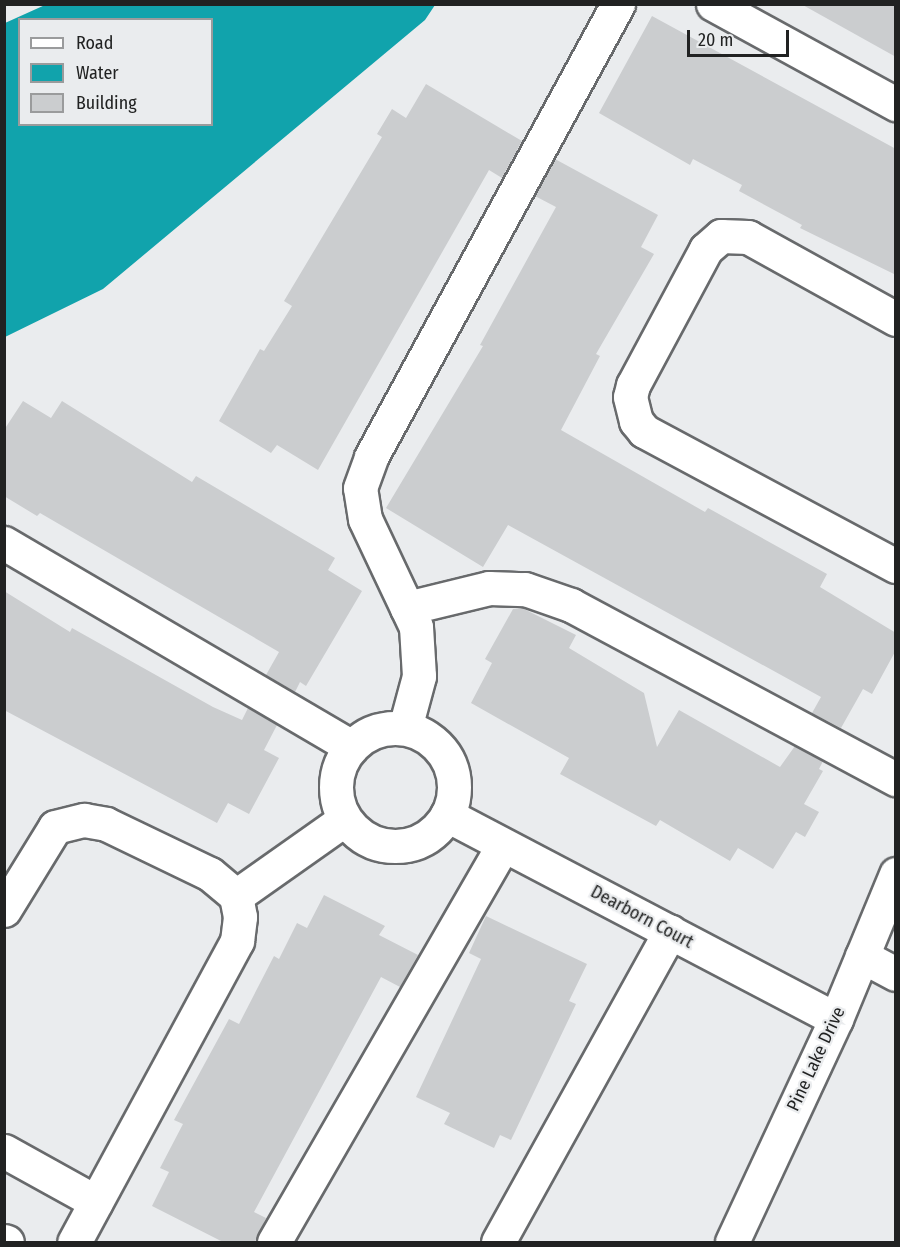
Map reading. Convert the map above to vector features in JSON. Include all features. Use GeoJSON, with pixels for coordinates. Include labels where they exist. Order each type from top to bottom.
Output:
{"type":"FeatureCollection","features":[{"type":"Feature","properties":{"kind":"street"},"geometry":{"type":"LineString","coordinates":[[405,728],[419,676],[416,627],[365,519],[360,488],[370,457],[618,4]]}},
{"type":"Feature","properties":{"kind":"street"},"geometry":{"type":"LineString","coordinates":[[712,4],[896,104]]}},
{"type":"Feature","properties":{"kind":"street"},"geometry":{"type":"LineString","coordinates":[[896,319],[748,237],[721,236],[706,249],[633,385],[630,397],[636,421],[644,431],[896,566]]}},
{"type":"Feature","properties":{"kind":"street"},"geometry":{"type":"LineString","coordinates":[[4,543],[352,747]]}},
{"type":"Feature","properties":{"kind":"street"},"geometry":{"type":"LineString","coordinates":[[407,608],[489,588],[525,589],[571,605],[896,779]]}},
{"type":"Feature","properties":{"kind":"street"},"geometry":{"type":"LineString","coordinates":[[405,728],[438,745],[448,761],[454,778],[447,815],[422,840],[388,846],[356,832],[345,819],[335,786],[338,769],[352,747],[371,732],[405,728]]}},
{"type":"Feature","properties":{"kind":"street","name":"Dearborn Court"},"geometry":{"type":"LineString","coordinates":[[447,815],[836,1019]]}},
{"type":"Feature","properties":{"kind":"street"},"geometry":{"type":"LineString","coordinates":[[236,896],[345,819]]}},
{"type":"Feature","properties":{"kind":"street"},"geometry":{"type":"LineString","coordinates":[[4,910],[55,827],[84,820],[106,824],[210,874],[236,896],[240,917],[237,941],[74,1242]]}},
{"type":"Feature","properties":{"kind":"street"},"geometry":{"type":"LineString","coordinates":[[274,1242],[503,844]]}},
{"type":"Feature","properties":{"kind":"street","name":"Pine Lake Drive"},"geometry":{"type":"LineString","coordinates":[[732,1242],[836,1019],[896,874]]}},
{"type":"Feature","properties":{"kind":"street"},"geometry":{"type":"LineString","coordinates":[[498,1242],[670,932]]}},
{"type":"Feature","properties":{"kind":"street"},"geometry":{"type":"LineString","coordinates":[[862,956],[896,974]]}},
{"type":"Feature","properties":{"kind":"street"},"geometry":{"type":"LineString","coordinates":[[4,1151],[96,1202]]}},
{"type":"Feature","properties":{"kind":"water"},"geometry":{"type":"Polygon","coordinates":[[[45,4],[435,5],[425,20],[103,289],[5,337],[5,23],[45,4]]]}},
{"type":"Feature","properties":{"kind":"building"},"geometry":{"type":"Polygon","coordinates":[[[801,4],[896,4],[896,57],[801,4]]]}},
{"type":"Feature","properties":{"kind":"building"},"geometry":{"type":"Polygon","coordinates":[[[652,16],[896,149],[896,275],[800,228],[802,225],[739,191],[742,185],[693,159],[690,165],[599,113],[652,16]]]}},
{"type":"Feature","properties":{"kind":"building"},"geometry":{"type":"Polygon","coordinates":[[[426,84],[522,141],[502,178],[489,170],[318,470],[277,445],[271,453],[219,421],[260,349],[264,351],[292,306],[284,301],[382,137],[377,134],[392,109],[406,118],[426,84]]]}},
{"type":"Feature","properties":{"kind":"building"},"geometry":{"type":"Polygon","coordinates":[[[555,159],[658,215],[641,247],[654,254],[596,354],[600,356],[561,430],[705,512],[708,508],[827,574],[820,587],[896,633],[896,650],[872,694],[863,689],[841,728],[812,713],[821,697],[508,525],[483,567],[386,508],[483,346],[480,345],[556,207],[535,196],[555,159]]]}},
{"type":"Feature","properties":{"kind":"building"},"geometry":{"type":"Polygon","coordinates":[[[23,401],[51,418],[62,401],[192,482],[196,476],[335,558],[328,570],[362,591],[306,686],[300,682],[295,692],[266,675],[279,652],[40,513],[37,516],[4,496],[4,430],[23,401]]]}},
{"type":"Feature","properties":{"kind":"building"},"geometry":{"type":"Polygon","coordinates":[[[4,591],[70,632],[72,628],[213,707],[242,720],[248,708],[277,725],[264,750],[279,758],[249,814],[228,803],[217,823],[4,710],[4,591]]]}},
{"type":"Feature","properties":{"kind":"building"},"geometry":{"type":"Polygon","coordinates":[[[522,608],[576,635],[569,648],[644,693],[657,747],[679,710],[780,767],[795,746],[823,761],[819,769],[823,771],[804,804],[819,812],[805,837],[796,832],[773,869],[738,848],[730,861],[660,820],[656,826],[560,774],[569,758],[471,703],[492,663],[485,659],[513,609],[522,608]]]}},
{"type":"Feature","properties":{"kind":"building"},"geometry":{"type":"Polygon","coordinates":[[[324,895],[385,926],[379,935],[418,955],[400,987],[381,977],[254,1212],[266,1218],[255,1242],[223,1242],[152,1206],[169,1172],[160,1168],[183,1124],[174,1120],[229,1019],[239,1024],[274,956],[279,959],[297,923],[307,928],[324,895]]]}},
{"type":"Feature","properties":{"kind":"building"},"geometry":{"type":"Polygon","coordinates":[[[486,916],[587,964],[569,1001],[576,1004],[511,1140],[500,1135],[494,1148],[444,1124],[450,1113],[416,1097],[481,959],[469,953],[486,916]]]}}]}
